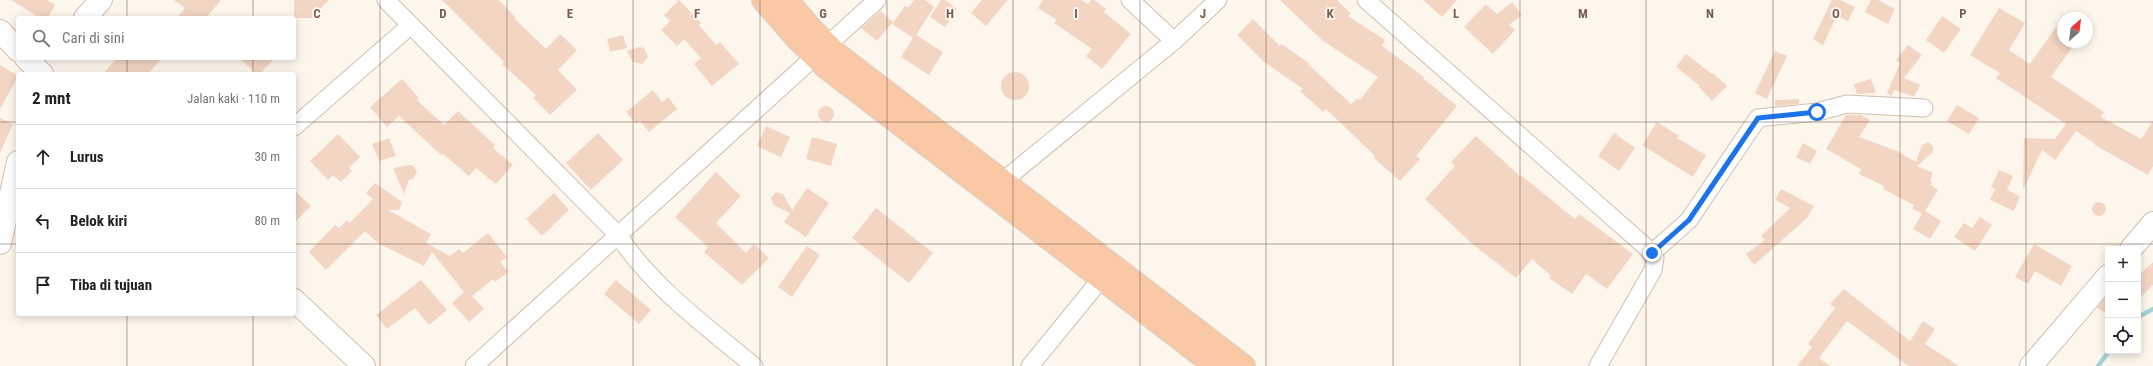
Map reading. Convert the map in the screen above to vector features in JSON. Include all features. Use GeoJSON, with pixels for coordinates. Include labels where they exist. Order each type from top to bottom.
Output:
{"type":"FeatureCollection","features":[{"type":"Feature","properties":{"kind":"highway"},"geometry":{"type":"LineString","coordinates":[[763,0],[821,52],[1101,279],[1215,366]]}},
{"type":"Feature","properties":{"kind":"highway"},"geometry":{"type":"LineString","coordinates":[[787,0],[821,52],[1003,181],[1244,366]]}},
{"type":"Feature","properties":{"kind":"street"},"geometry":{"type":"LineString","coordinates":[[87,16],[101,0]]}},
{"type":"Feature","properties":{"kind":"street"},"geometry":{"type":"LineString","coordinates":[[386,0],[618,235],[647,272],[753,366]]}},
{"type":"Feature","properties":{"kind":"street"},"geometry":{"type":"LineString","coordinates":[[474,366],[877,0]]}},
{"type":"Feature","properties":{"kind":"street"},"geometry":{"type":"LineString","coordinates":[[1130,0],[1174,41]]}},
{"type":"Feature","properties":{"kind":"street"},"geometry":{"type":"LineString","coordinates":[[1003,181],[1174,41],[1218,0]]}},
{"type":"Feature","properties":{"kind":"street"},"geometry":{"type":"LineString","coordinates":[[1366,0],[1652,253],[1656,262],[1653,270],[1598,366]]}},
{"type":"Feature","properties":{"kind":"street"},"geometry":{"type":"LineString","coordinates":[[296,126],[411,25]]}},
{"type":"Feature","properties":{"kind":"street"},"geometry":{"type":"LineString","coordinates":[[0,31],[16,48]]}},
{"type":"Feature","properties":{"kind":"street"},"geometry":{"type":"LineString","coordinates":[[1652,253],[1689,220],[1758,118],[1817,112],[1847,104],[1924,108]]}},
{"type":"Feature","properties":{"kind":"street"},"geometry":{"type":"LineString","coordinates":[[0,243],[16,171]]}},
{"type":"Feature","properties":{"kind":"street"},"geometry":{"type":"LineString","coordinates":[[2134,246],[2153,223]]}},
{"type":"Feature","properties":{"kind":"street"},"geometry":{"type":"LineString","coordinates":[[1030,366],[1101,279]]}},
{"type":"Feature","properties":{"kind":"street"},"geometry":{"type":"LineString","coordinates":[[2030,366],[2105,279]]}},
{"type":"Feature","properties":{"kind":"street"},"geometry":{"type":"LineString","coordinates":[[296,302],[364,366]]}},
{"type":"Feature","properties":{"kind":"building"},"geometry":{"type":"Polygon","coordinates":[[[11,0],[47,0],[55,5],[49,16],[37,16],[11,0]]]}},
{"type":"Feature","properties":{"kind":"building"},"geometry":{"type":"Polygon","coordinates":[[[174,0],[221,0],[208,16],[179,16],[185,8],[174,0]]]}},
{"type":"Feature","properties":{"kind":"building"},"geometry":{"type":"Polygon","coordinates":[[[294,0],[329,0],[311,18],[296,18],[296,16],[294,16],[294,0]]]}},
{"type":"Feature","properties":{"kind":"building"},"geometry":{"type":"Polygon","coordinates":[[[442,0],[499,0],[516,18],[515,19],[546,49],[560,34],[577,50],[558,70],[577,90],[550,115],[533,98],[536,95],[502,64],[504,62],[442,0]]]}},
{"type":"Feature","properties":{"kind":"building"},"geometry":{"type":"Polygon","coordinates":[[[679,0],[701,23],[699,25],[716,45],[720,42],[739,64],[712,86],[694,64],[701,58],[684,39],[677,46],[661,30],[670,21],[664,15],[679,0]]]}},
{"type":"Feature","properties":{"kind":"building"},"geometry":{"type":"Polygon","coordinates":[[[914,0],[925,0],[934,7],[916,35],[943,52],[929,75],[901,57],[913,38],[892,24],[905,6],[908,8],[914,0]]]}},
{"type":"Feature","properties":{"kind":"building"},"geometry":{"type":"Polygon","coordinates":[[[941,0],[945,0],[957,9],[945,27],[930,17],[941,0]]]}},
{"type":"Feature","properties":{"kind":"building"},"geometry":{"type":"Polygon","coordinates":[[[982,0],[1008,0],[986,26],[971,13],[982,0]]]}},
{"type":"Feature","properties":{"kind":"building"},"geometry":{"type":"Polygon","coordinates":[[[1043,0],[1081,0],[1088,4],[1091,0],[1094,0],[1106,9],[1104,12],[1131,34],[1102,69],[1086,56],[1092,49],[1054,23],[1057,20],[1038,8],[1043,0]]]}},
{"type":"Feature","properties":{"kind":"building"},"geometry":{"type":"Polygon","coordinates":[[[1280,0],[1337,0],[1351,14],[1348,16],[1385,40],[1382,46],[1424,77],[1423,78],[1457,106],[1416,156],[1420,159],[1400,181],[1374,158],[1375,156],[1326,109],[1323,112],[1300,91],[1303,89],[1263,61],[1237,35],[1253,19],[1280,46],[1281,44],[1309,63],[1308,64],[1351,104],[1358,98],[1360,100],[1378,77],[1323,41],[1280,0]]]}},
{"type":"Feature","properties":{"kind":"building"},"geometry":{"type":"Polygon","coordinates":[[[1423,0],[1457,0],[1442,17],[1423,0]]]}},
{"type":"Feature","properties":{"kind":"building"},"geometry":{"type":"Polygon","coordinates":[[[1832,0],[1840,0],[1855,7],[1848,21],[1837,16],[1823,45],[1813,39],[1832,0]]]}},
{"type":"Feature","properties":{"kind":"building"},"geometry":{"type":"Polygon","coordinates":[[[1871,0],[1878,0],[1895,9],[1888,24],[1865,12],[1871,0]]]}},
{"type":"Feature","properties":{"kind":"building"},"geometry":{"type":"Polygon","coordinates":[[[1512,2],[1522,15],[1509,25],[1515,30],[1493,54],[1464,27],[1486,4],[1497,14],[1512,2]]]}},
{"type":"Feature","properties":{"kind":"building"},"geometry":{"type":"Polygon","coordinates":[[[1999,8],[2025,23],[2009,50],[2030,64],[2057,26],[2057,48],[2072,48],[2051,77],[2104,112],[2101,117],[2141,139],[2153,121],[2153,166],[2148,175],[2095,145],[2076,131],[2055,160],[2042,150],[2023,190],[2024,138],[2055,139],[2066,124],[1996,78],[2000,73],[1970,55],[1999,8]]]}},
{"type":"Feature","properties":{"kind":"building"},"geometry":{"type":"Polygon","coordinates":[[[880,11],[893,22],[877,41],[861,28],[880,11]]]}},
{"type":"Feature","properties":{"kind":"building"},"geometry":{"type":"Polygon","coordinates":[[[1942,16],[1961,29],[1944,53],[1926,40],[1942,16]]]}},
{"type":"Feature","properties":{"kind":"building"},"geometry":{"type":"Polygon","coordinates":[[[623,35],[627,48],[610,52],[607,39],[623,35]]]}},
{"type":"Feature","properties":{"kind":"building"},"geometry":{"type":"Polygon","coordinates":[[[1908,45],[1922,55],[1904,78],[1920,85],[1914,97],[1895,90],[1891,96],[1887,93],[1900,63],[1896,60],[1908,45]]]}},
{"type":"Feature","properties":{"kind":"building"},"geometry":{"type":"Polygon","coordinates":[[[639,47],[644,48],[648,57],[642,64],[633,62],[627,51],[639,47]]]}},
{"type":"Feature","properties":{"kind":"building"},"geometry":{"type":"Polygon","coordinates":[[[1775,51],[1787,56],[1767,99],[1755,93],[1775,51]]]}},
{"type":"Feature","properties":{"kind":"building"},"geometry":{"type":"Polygon","coordinates":[[[1686,54],[1712,74],[1713,73],[1727,86],[1712,101],[1699,87],[1700,86],[1676,67],[1686,54]]]}},
{"type":"Feature","properties":{"kind":"building"},"geometry":{"type":"Polygon","coordinates":[[[115,60],[160,60],[150,72],[105,72],[115,60]]]}},
{"type":"Feature","properties":{"kind":"building"},"geometry":{"type":"Polygon","coordinates":[[[241,60],[273,60],[262,72],[255,72],[241,60]]]}},
{"type":"Feature","properties":{"kind":"building"},"geometry":{"type":"Polygon","coordinates":[[[0,65],[16,75],[16,80],[0,109],[0,65]]]}},
{"type":"Feature","properties":{"kind":"building"},"geometry":{"type":"Polygon","coordinates":[[[1015,72],[1021,73],[1025,76],[1028,80],[1028,92],[1025,96],[1021,99],[1015,100],[1009,99],[1005,96],[1002,92],[1001,86],[1002,80],[1005,76],[1009,73],[1015,72]]]}},
{"type":"Feature","properties":{"kind":"building"},"geometry":{"type":"Polygon","coordinates":[[[402,79],[419,98],[417,100],[444,125],[458,111],[495,145],[493,148],[513,165],[496,184],[476,168],[469,176],[443,154],[441,155],[399,116],[387,127],[370,107],[402,79]]]}},
{"type":"Feature","properties":{"kind":"building"},"geometry":{"type":"Polygon","coordinates":[[[1871,79],[1876,93],[1857,94],[1854,84],[1871,79]]]}},
{"type":"Feature","properties":{"kind":"building"},"geometry":{"type":"Polygon","coordinates":[[[653,90],[662,102],[668,97],[677,109],[649,132],[640,121],[636,124],[626,112],[653,90]]]}},
{"type":"Feature","properties":{"kind":"building"},"geometry":{"type":"Polygon","coordinates":[[[1799,99],[1799,104],[1775,106],[1775,100],[1799,99]]]}},
{"type":"Feature","properties":{"kind":"building"},"geometry":{"type":"Polygon","coordinates":[[[1957,105],[1979,118],[1969,134],[1947,121],[1957,105]]]}},
{"type":"Feature","properties":{"kind":"building"},"geometry":{"type":"Polygon","coordinates":[[[823,106],[829,106],[834,111],[832,120],[829,122],[823,122],[818,117],[818,111],[823,106]]]}},
{"type":"Feature","properties":{"kind":"building"},"geometry":{"type":"Polygon","coordinates":[[[1846,115],[1861,115],[1870,120],[1859,137],[1897,151],[1916,162],[1922,145],[1928,142],[1933,146],[1933,152],[1917,166],[1933,173],[1930,180],[1932,182],[1931,185],[1938,190],[1925,211],[1941,221],[1930,239],[1913,229],[1922,214],[1912,208],[1914,205],[1883,189],[1884,186],[1859,174],[1861,169],[1826,149],[1846,115]]]}},
{"type":"Feature","properties":{"kind":"building"},"geometry":{"type":"Polygon","coordinates":[[[0,118],[13,124],[0,153],[0,118]]]}},
{"type":"Feature","properties":{"kind":"building"},"geometry":{"type":"Polygon","coordinates":[[[1657,122],[1679,136],[1677,138],[1706,155],[1693,177],[1642,145],[1657,122]]]}},
{"type":"Feature","properties":{"kind":"building"},"geometry":{"type":"Polygon","coordinates":[[[766,126],[790,137],[781,157],[757,146],[766,126]]]}},
{"type":"Feature","properties":{"kind":"building"},"geometry":{"type":"Polygon","coordinates":[[[598,133],[623,160],[591,190],[566,163],[598,133]]]}},
{"type":"Feature","properties":{"kind":"building"},"geometry":{"type":"Polygon","coordinates":[[[1614,133],[1635,148],[1619,171],[1598,156],[1614,133]]]}},
{"type":"Feature","properties":{"kind":"building"},"geometry":{"type":"Polygon","coordinates":[[[338,134],[360,157],[349,168],[352,171],[341,182],[333,175],[328,180],[310,161],[338,134]]]}},
{"type":"Feature","properties":{"kind":"building"},"geometry":{"type":"Polygon","coordinates":[[[1476,136],[1520,176],[1521,175],[1575,219],[1579,214],[1633,254],[1607,289],[1586,274],[1572,294],[1549,278],[1551,276],[1532,259],[1516,278],[1470,242],[1425,199],[1455,166],[1451,162],[1476,136]]]}},
{"type":"Feature","properties":{"kind":"building"},"geometry":{"type":"Polygon","coordinates":[[[812,137],[837,144],[831,166],[806,159],[812,137]]]}},
{"type":"Feature","properties":{"kind":"building"},"geometry":{"type":"Polygon","coordinates":[[[389,138],[396,156],[379,161],[372,144],[389,138]]]}},
{"type":"Feature","properties":{"kind":"building"},"geometry":{"type":"Polygon","coordinates":[[[1803,143],[1817,151],[1810,164],[1796,157],[1803,143]]]}},
{"type":"Feature","properties":{"kind":"building"},"geometry":{"type":"Polygon","coordinates":[[[410,165],[414,166],[417,173],[413,179],[409,180],[404,194],[393,168],[410,165]]]}},
{"type":"Feature","properties":{"kind":"building"},"geometry":{"type":"Polygon","coordinates":[[[1999,170],[2013,176],[2007,190],[2020,196],[2014,211],[1990,200],[1995,189],[1991,187],[1999,170]]]}},
{"type":"Feature","properties":{"kind":"building"},"geometry":{"type":"Polygon","coordinates":[[[716,172],[741,196],[716,223],[746,253],[754,244],[769,258],[742,285],[704,252],[708,247],[675,217],[716,172]]]}},
{"type":"Feature","properties":{"kind":"building"},"geometry":{"type":"Polygon","coordinates":[[[375,183],[402,202],[399,210],[388,210],[431,234],[426,243],[450,256],[459,249],[463,253],[488,233],[507,257],[500,262],[508,272],[495,282],[493,279],[472,296],[484,309],[469,322],[452,303],[464,292],[432,252],[424,266],[378,243],[365,231],[326,270],[309,252],[335,225],[339,228],[347,220],[350,223],[373,199],[366,193],[375,183]]]}},
{"type":"Feature","properties":{"kind":"building"},"geometry":{"type":"Polygon","coordinates":[[[807,188],[829,203],[806,237],[784,222],[790,213],[773,205],[771,198],[776,192],[783,194],[792,210],[807,188]]]}},
{"type":"Feature","properties":{"kind":"building"},"geometry":{"type":"Polygon","coordinates":[[[1781,189],[1814,206],[1807,218],[1754,265],[1746,254],[1765,240],[1761,236],[1790,208],[1775,200],[1781,189]]]}},
{"type":"Feature","properties":{"kind":"building"},"geometry":{"type":"Polygon","coordinates":[[[296,192],[311,206],[296,221],[296,192]]]}},
{"type":"Feature","properties":{"kind":"building"},"geometry":{"type":"Polygon","coordinates":[[[554,193],[569,210],[542,236],[526,219],[554,193]]]}},
{"type":"Feature","properties":{"kind":"building"},"geometry":{"type":"Polygon","coordinates":[[[2096,202],[2102,202],[2106,206],[2106,212],[2102,216],[2096,216],[2092,212],[2092,206],[2096,202]]]}},
{"type":"Feature","properties":{"kind":"building"},"geometry":{"type":"Polygon","coordinates":[[[876,208],[933,253],[909,283],[852,238],[876,208]]]}},
{"type":"Feature","properties":{"kind":"building"},"geometry":{"type":"Polygon","coordinates":[[[1980,217],[1992,225],[1975,251],[1954,237],[1964,223],[1972,228],[1980,217]]]}},
{"type":"Feature","properties":{"kind":"building"},"geometry":{"type":"Polygon","coordinates":[[[2034,244],[2072,266],[2061,286],[2035,271],[2028,284],[2015,277],[2034,244]]]}},
{"type":"Feature","properties":{"kind":"building"},"geometry":{"type":"Polygon","coordinates":[[[807,246],[820,255],[792,297],[778,287],[807,246]]]}},
{"type":"Feature","properties":{"kind":"building"},"geometry":{"type":"Polygon","coordinates":[[[2153,262],[2153,285],[2141,297],[2141,282],[2141,273],[2153,262]]]}},
{"type":"Feature","properties":{"kind":"building"},"geometry":{"type":"Polygon","coordinates":[[[421,280],[447,310],[429,325],[415,308],[387,329],[376,315],[421,280]]]}},
{"type":"Feature","properties":{"kind":"building"},"geometry":{"type":"Polygon","coordinates":[[[616,280],[651,310],[639,324],[604,294],[616,280]]]}},
{"type":"Feature","properties":{"kind":"building"},"geometry":{"type":"Polygon","coordinates":[[[1844,289],[1910,341],[1923,321],[1935,329],[1925,344],[1959,366],[1908,366],[1847,321],[1819,358],[1830,366],[1797,366],[1812,347],[1808,344],[1835,308],[1830,304],[1844,289]]]}},
{"type":"Feature","properties":{"kind":"building"},"geometry":{"type":"Polygon","coordinates":[[[2105,299],[2105,312],[2097,308],[2105,299]]]}},
{"type":"Feature","properties":{"kind":"waterway"},"geometry":{"type":"LineString","coordinates":[[2141,315],[2153,309]]}},
{"type":"Feature","properties":{"kind":"waterway"},"geometry":{"type":"LineString","coordinates":[[2098,366],[2107,354]]}},
{"type":"Feature","properties":{"kind":"route"},"geometry":{"type":"LineString","coordinates":[[1652,253],[1689,220],[1758,118],[1817,112]]}}]}
